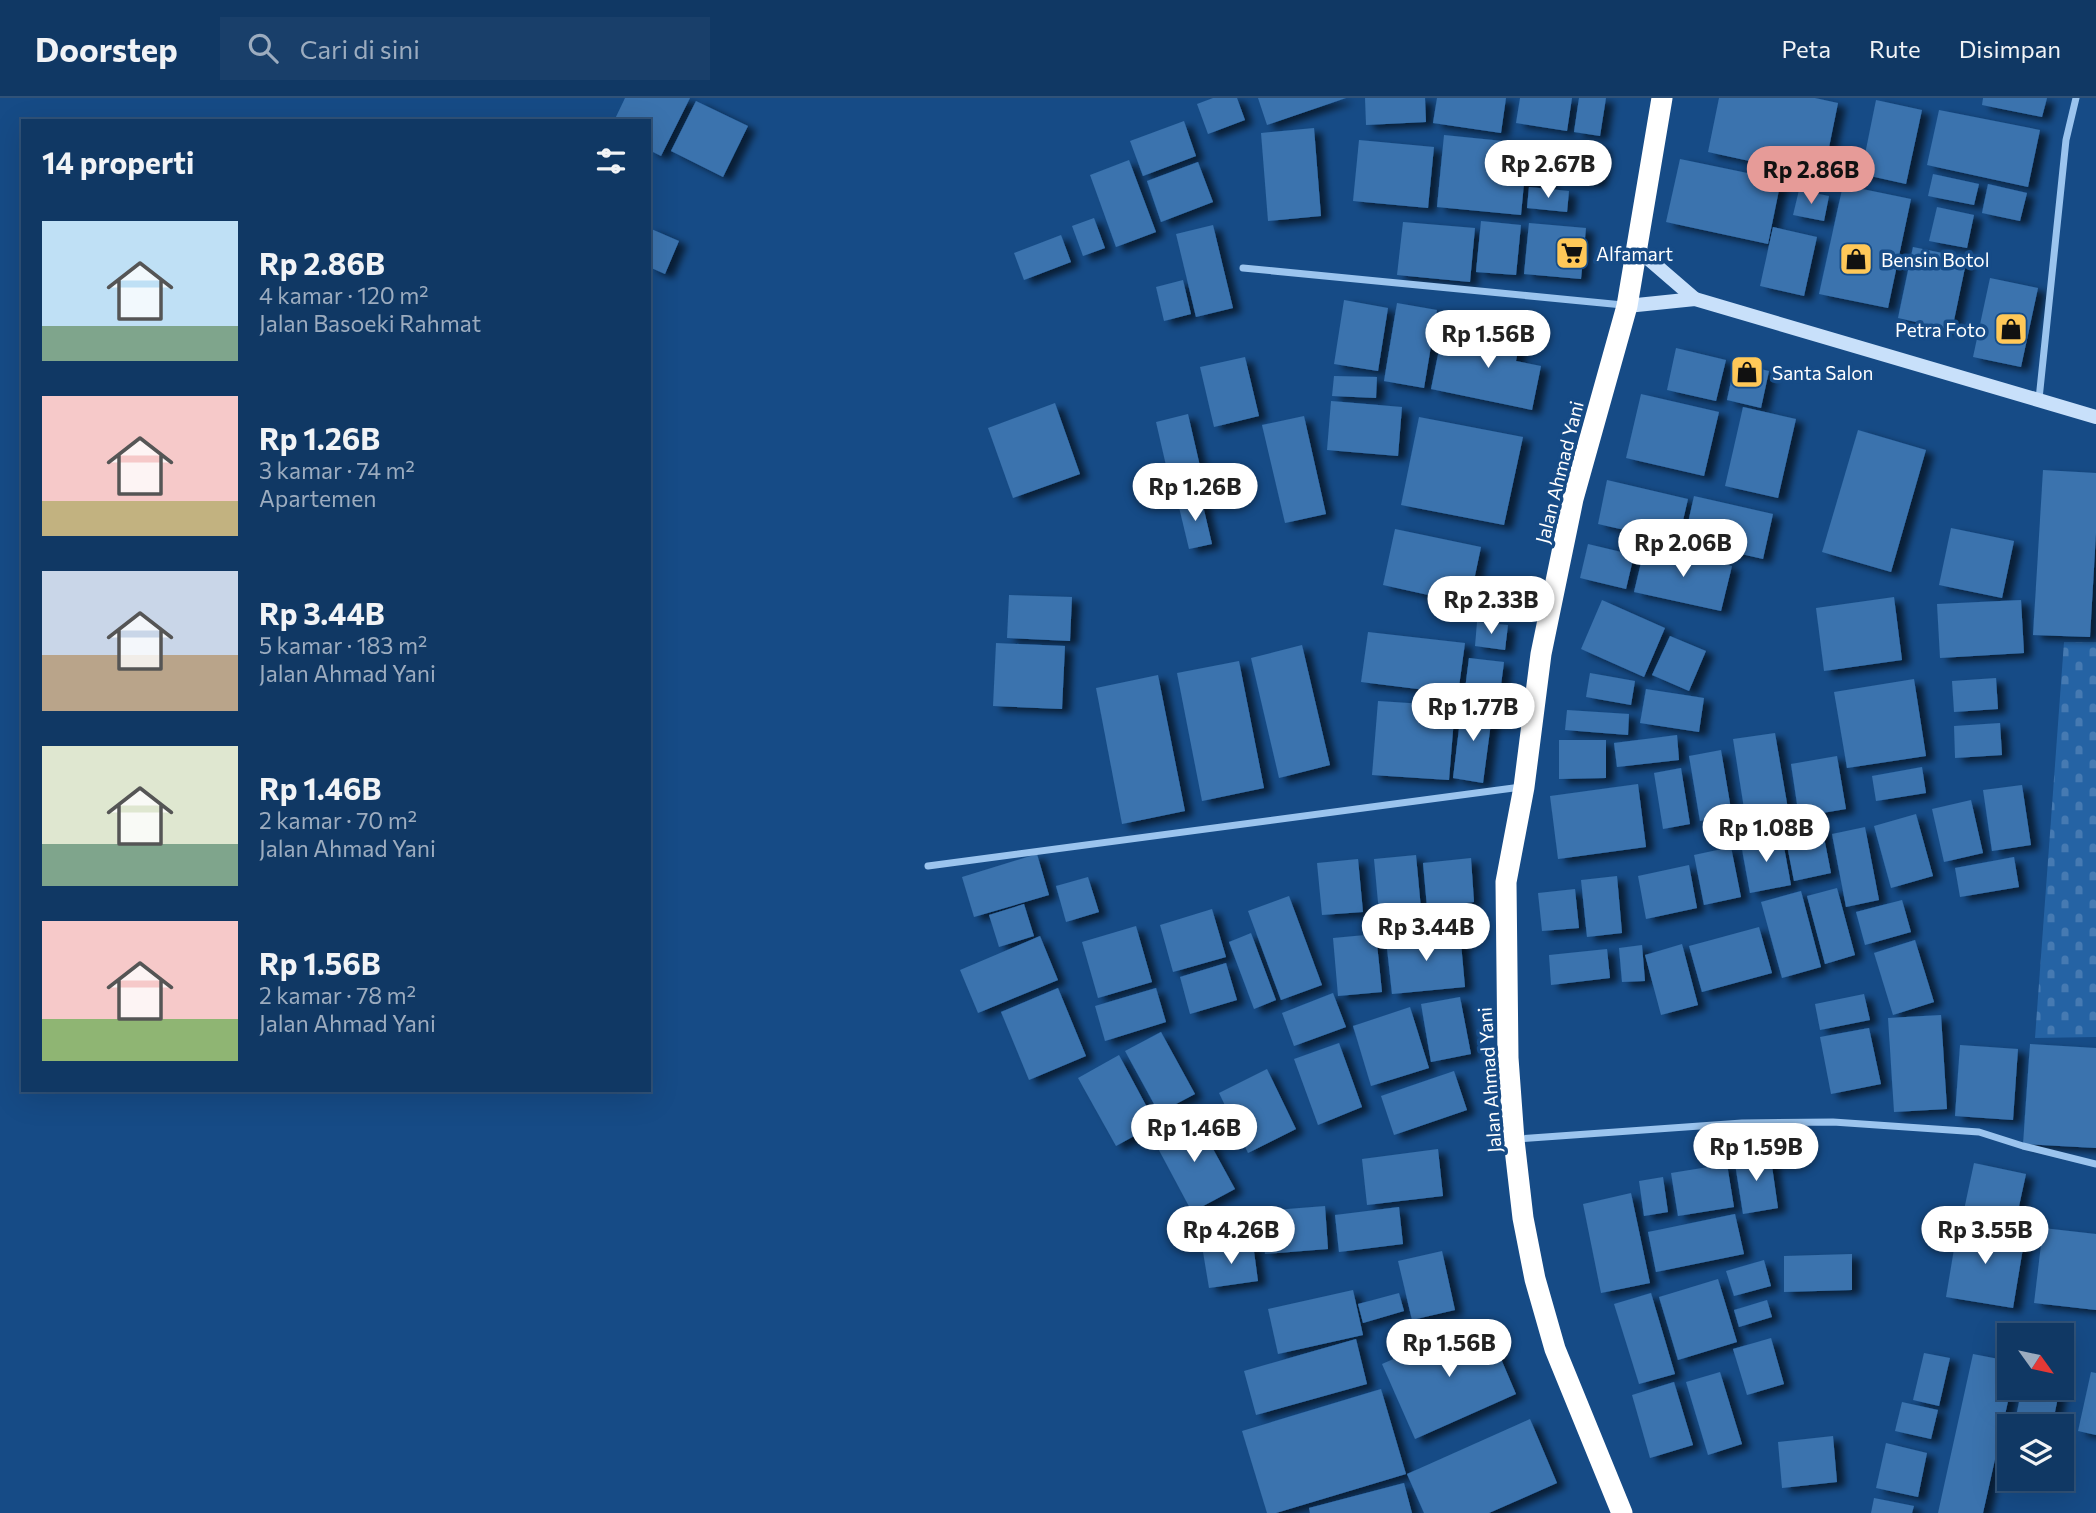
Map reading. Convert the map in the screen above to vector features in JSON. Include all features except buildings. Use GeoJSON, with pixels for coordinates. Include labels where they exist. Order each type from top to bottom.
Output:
{"type":"FeatureCollection","features":[{"type":"Feature","properties":{"kind":"highway","name":"Jalan Ahmad Yani"},"geometry":{"type":"LineString","coordinates":[[1622,1513],[1555,1349],[1535,1279],[1523,1218],[1508,1058],[1506,882],[1524,787],[1542,654],[1573,499],[1627,306],[1662,98]]}},
{"type":"Feature","properties":{"kind":"street"},"geometry":{"type":"LineString","coordinates":[[2039,399],[2066,139],[2076,98]]}},
{"type":"Feature","properties":{"kind":"street"},"geometry":{"type":"LineString","coordinates":[[1637,249],[1695,299]]}},
{"type":"Feature","properties":{"kind":"street"},"geometry":{"type":"LineString","coordinates":[[1243,268],[1627,306],[1695,299],[2096,417]]}},
{"type":"Feature","properties":{"kind":"street"},"geometry":{"type":"LineString","coordinates":[[928,866],[1524,787]]}},
{"type":"Feature","properties":{"kind":"street"},"geometry":{"type":"LineString","coordinates":[[1514,1140],[1742,1123],[1833,1122],[1979,1132],[2096,1164]]}},
{"type":"Feature","properties":{"kind":"green space"},"geometry":{"type":"Polygon","coordinates":[[[2064,642],[2096,642],[2096,1037],[2035,1038],[2064,642]]]}},
{"type":"Feature","properties":{"kind":"place","name":"Alfamart"},"geometry":{"type":"Point","coordinates":[1572,253]}},
{"type":"Feature","properties":{"kind":"place","name":"Bensin Botol"},"geometry":{"type":"Point","coordinates":[1856,259]}},
{"type":"Feature","properties":{"kind":"place","name":"Petra Foto"},"geometry":{"type":"Point","coordinates":[2011,329]}},
{"type":"Feature","properties":{"kind":"place","name":"Santa Salon"},"geometry":{"type":"Point","coordinates":[1747,372]}}]}
